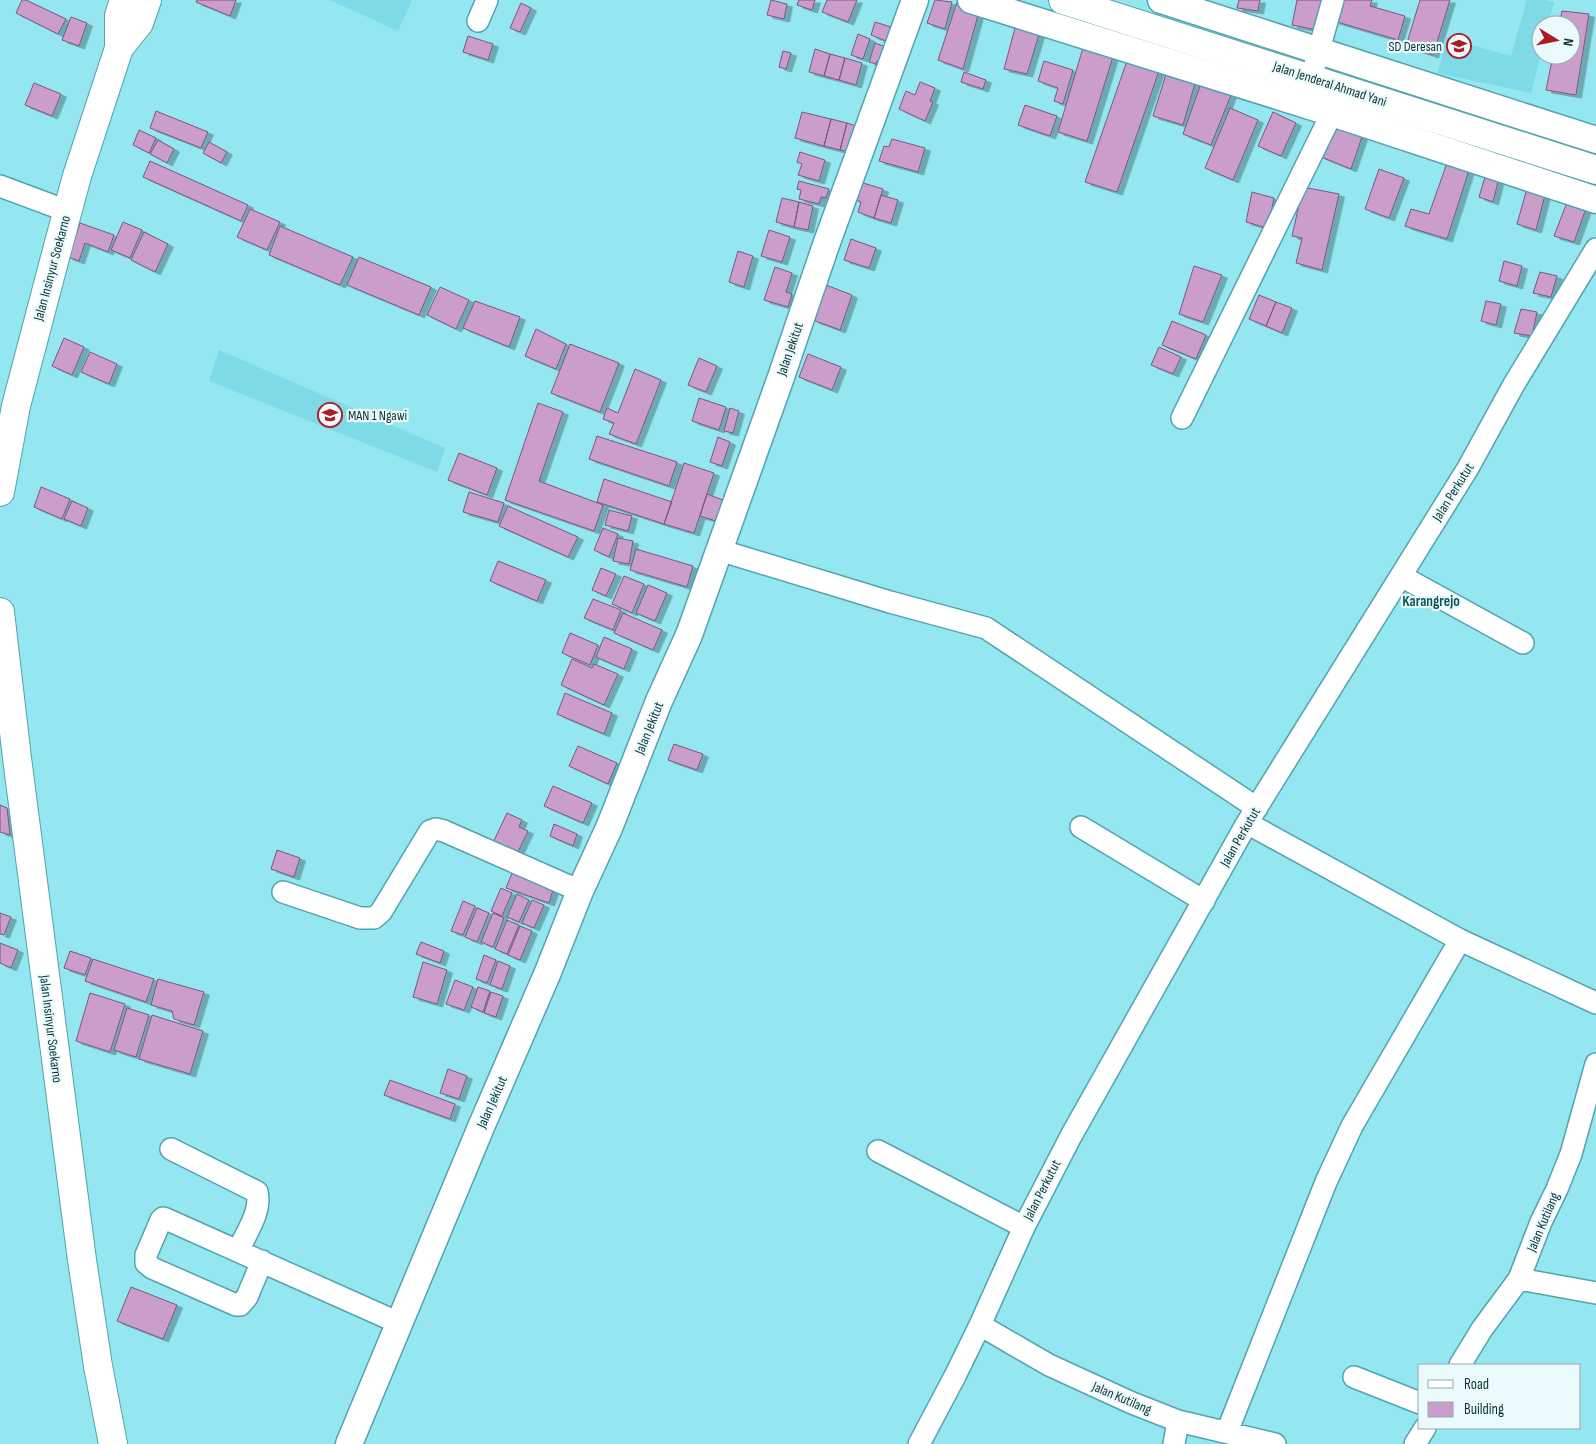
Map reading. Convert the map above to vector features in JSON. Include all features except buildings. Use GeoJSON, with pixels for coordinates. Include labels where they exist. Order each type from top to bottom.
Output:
{"type":"FeatureCollection","features":[{"type":"Feature","properties":{"kind":"main road","name":"Jalan Insinyur Soekarno"},"geometry":{"type":"LineString","coordinates":[[0,492],[16,406],[67,212],[119,48],[119,16],[124,0]]}},
{"type":"Feature","properties":{"kind":"main road","name":"Jalan Insinyur Soekarno"},"geometry":{"type":"LineString","coordinates":[[119,48],[139,23],[147,0]]}},
{"type":"Feature","properties":{"kind":"main road","name":"Jalan Jenderal Ahmad Yani"},"geometry":{"type":"LineString","coordinates":[[1063,0],[1596,170]]}},
{"type":"Feature","properties":{"kind":"main road","name":"Jalan Insinyur Soekarno"},"geometry":{"type":"LineString","coordinates":[[0,612],[16,758],[82,1260],[98,1366],[113,1444]]}},
{"type":"Feature","properties":{"kind":"street"},"geometry":{"type":"LineString","coordinates":[[478,22],[487,0]]}},
{"type":"Feature","properties":{"kind":"street","name":"Jalan Jekitut"},"geometry":{"type":"LineString","coordinates":[[348,1444],[548,972],[580,890],[609,828],[659,702],[689,634],[826,245],[915,0]]}},
{"type":"Feature","properties":{"kind":"street"},"geometry":{"type":"LineString","coordinates":[[970,0],[1332,114],[1596,200]]}},
{"type":"Feature","properties":{"kind":"street"},"geometry":{"type":"LineString","coordinates":[[1161,0],[1596,140]]}},
{"type":"Feature","properties":{"kind":"street"},"geometry":{"type":"LineString","coordinates":[[1311,78],[1320,52],[1333,0]]}},
{"type":"Feature","properties":{"kind":"street"},"geometry":{"type":"LineString","coordinates":[[1182,418],[1332,114],[1340,87]]}},
{"type":"Feature","properties":{"kind":"street"},"geometry":{"type":"LineString","coordinates":[[0,186],[67,212]]}},
{"type":"Feature","properties":{"kind":"street","name":"Jalan Perkutut"},"geometry":{"type":"LineString","coordinates":[[919,1444],[980,1325],[1024,1227],[1071,1136],[1252,816],[1468,468],[1513,386],[1596,249]]}},
{"type":"Feature","properties":{"kind":"street"},"geometry":{"type":"LineString","coordinates":[[719,550],[890,602],[986,628],[1252,816],[1460,940],[1596,1003]]}},
{"type":"Feature","properties":{"kind":"street"},"geometry":{"type":"LineString","coordinates":[[1401,576],[1523,642]]}},
{"type":"Feature","properties":{"kind":"street"},"geometry":{"type":"LineString","coordinates":[[1081,827],[1204,901]]}},
{"type":"Feature","properties":{"kind":"street"},"geometry":{"type":"LineString","coordinates":[[283,892],[360,918],[374,918],[381,912],[430,831],[436,829],[580,890]]}},
{"type":"Feature","properties":{"kind":"street"},"geometry":{"type":"LineString","coordinates":[[1227,1432],[1333,1166],[1352,1126],[1460,940]]}},
{"type":"Feature","properties":{"kind":"street","name":"Jalan Kutilang"},"geometry":{"type":"LineString","coordinates":[[1461,1364],[1482,1329],[1519,1279],[1541,1222],[1571,1154],[1596,1064]]}},
{"type":"Feature","properties":{"kind":"street"},"geometry":{"type":"LineString","coordinates":[[171,1149],[257,1192],[259,1200],[258,1209],[238,1251]]}},
{"type":"Feature","properties":{"kind":"street"},"geometry":{"type":"LineString","coordinates":[[878,1151],[1024,1227]]}},
{"type":"Feature","properties":{"kind":"street"},"geometry":{"type":"LineString","coordinates":[[262,1261],[247,1297],[240,1305],[236,1305],[152,1268],[146,1263],[146,1255],[162,1218],[262,1261],[399,1323]]}},
{"type":"Feature","properties":{"kind":"street"},"geometry":{"type":"LineString","coordinates":[[1519,1279],[1596,1293]]}},
{"type":"Feature","properties":{"kind":"street","name":"Jalan Kutilang"},"geometry":{"type":"LineString","coordinates":[[980,1325],[1049,1365],[1088,1384],[1178,1421],[1275,1444]]}},
{"type":"Feature","properties":{"kind":"street"},"geometry":{"type":"LineString","coordinates":[[1354,1377],[1418,1402]]}},
{"type":"Feature","properties":{"kind":"street"},"geometry":{"type":"LineString","coordinates":[[1174,1444],[1178,1421]]}},
{"type":"Feature","properties":{"kind":"street"},"geometry":{"type":"LineString","coordinates":[[1415,1444],[1424,1429]]}},
{"type":"Feature","properties":{"kind":"shaded area"},"geometry":{"type":"Polygon","coordinates":[[[330,0],[412,0],[398,31],[330,0]]]}},
{"type":"Feature","properties":{"kind":"shaded area","name":"SD Deresan"},"geometry":{"type":"Polygon","coordinates":[[[1527,0],[1554,2],[1551,15],[1531,15],[1531,65],[1538,65],[1531,93],[1438,73],[1446,38],[1511,56],[1527,0]]]}},
{"type":"Feature","properties":{"kind":"shaded area","name":"MAN 1 Ngawi"},"geometry":{"type":"Polygon","coordinates":[[[219,350],[445,448],[437,472],[209,381],[219,350]]]}},
{"type":"Feature","properties":{"kind":"place","name":"SD Deresan"},"geometry":{"type":"Point","coordinates":[1459,46]}},
{"type":"Feature","properties":{"kind":"place","name":"MAN 1 Ngawi"},"geometry":{"type":"Point","coordinates":[330,415]}},
{"type":"Feature","properties":{"kind":"district","name":"Karangrejo"},"geometry":{"type":"Point","coordinates":[1431,601]}}]}
